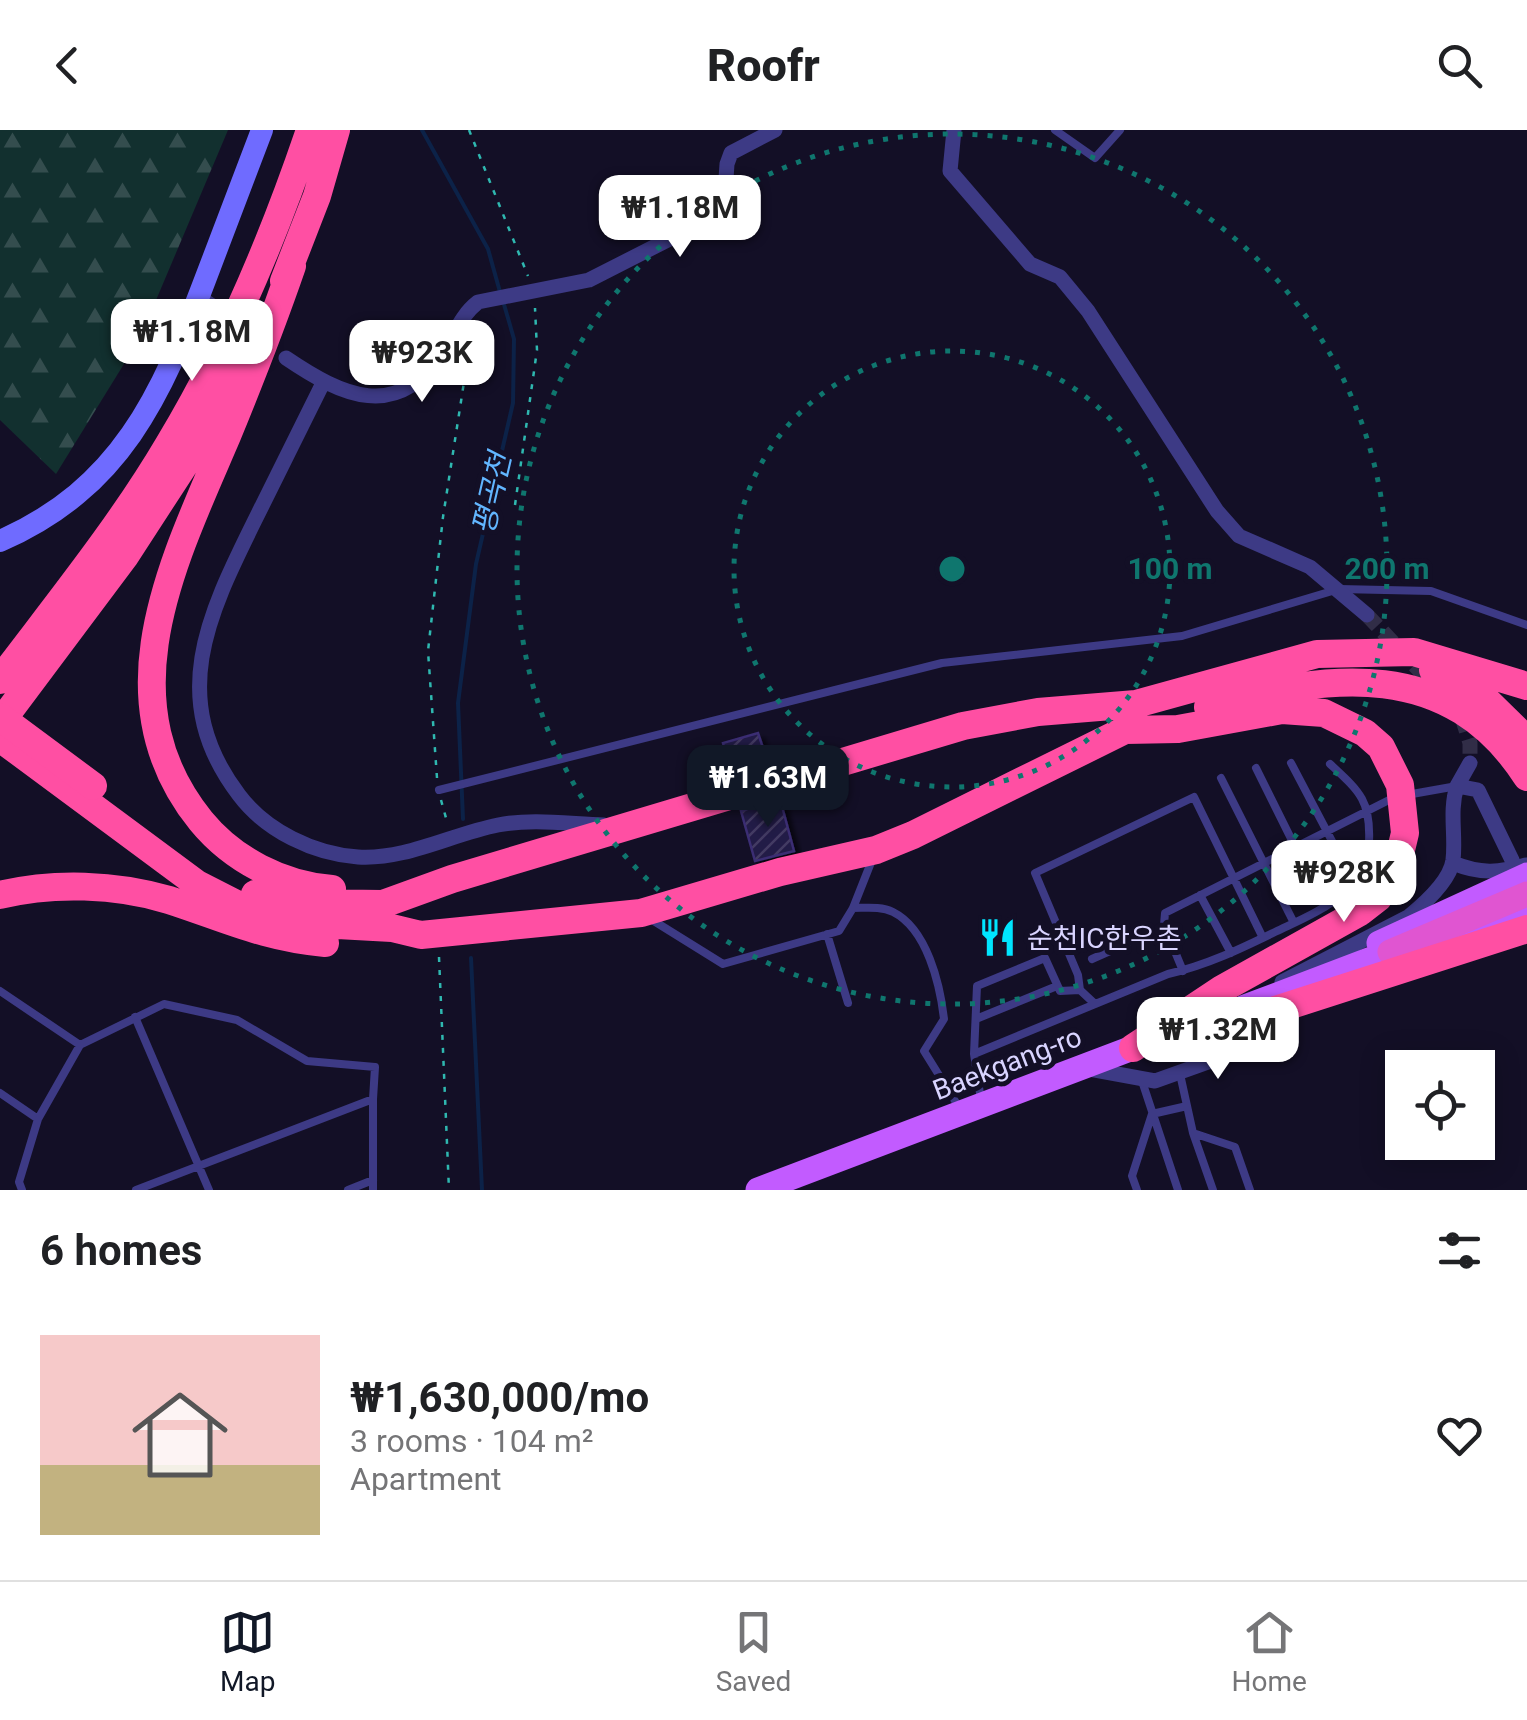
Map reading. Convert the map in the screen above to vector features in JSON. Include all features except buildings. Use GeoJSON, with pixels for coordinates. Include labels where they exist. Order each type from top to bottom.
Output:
{"type":"FeatureCollection","features":[{"type":"Feature","properties":{"kind":"highway"},"geometry":{"type":"LineString","coordinates":[[0,680],[106,540],[169,444],[233,328],[282,214],[310,130]]}},
{"type":"Feature","properties":{"kind":"highway"},"geometry":{"type":"LineString","coordinates":[[336,130],[257,366],[182,541],[162,598],[153,642],[155,724],[167,766],[184,800],[208,830],[238,856],[274,876],[317,888],[414,893]]}},
{"type":"Feature","properties":{"kind":"highway"},"geometry":{"type":"LineString","coordinates":[[292,266],[190,456],[125,556],[0,720],[197,884],[246,909],[301,923],[392,928],[430,944]]}},
{"type":"Feature","properties":{"kind":"highway"},"geometry":{"type":"LineString","coordinates":[[1374,651],[1432,670],[1482,696],[1519,740],[1527,777]]}},
{"type":"Feature","properties":{"kind":"highway"},"geometry":{"type":"LineString","coordinates":[[0,738],[212,874],[255,894],[302,903],[383,904],[963,726],[1038,712],[1136,704],[1317,654],[1414,652],[1527,686]]}},
{"type":"Feature","properties":{"kind":"highway"},"geometry":{"type":"LineString","coordinates":[[0,895],[69,886],[122,891],[166,900],[283,939],[430,944],[641,913],[780,872],[876,850],[1125,730],[1250,695],[1320,682],[1372,681],[1419,689],[1519,740]]}},
{"type":"Feature","properties":{"kind":"highway"},"geometry":{"type":"LineString","coordinates":[[1125,730],[1178,728],[1282,710],[1308,710],[1338,717],[1366,733],[1380,747],[1400,785],[1404,815],[1404,833],[1394,871],[1370,906],[1222,989],[1133,1048]]}},
{"type":"Feature","properties":{"kind":"highway"},"geometry":{"type":"LineString","coordinates":[[1390,952],[1527,894]]}},
{"type":"Feature","properties":{"kind":"highway"},"geometry":{"type":"LineString","coordinates":[[1133,1048],[1232,1024],[1527,928]]}},
{"type":"Feature","properties":{"kind":"main road"},"geometry":{"type":"LineString","coordinates":[[0,540],[77,496],[112,461],[145,418],[170,369],[262,130]]}},
{"type":"Feature","properties":{"kind":"main road"},"geometry":{"type":"LineString","coordinates":[[1314,981],[1522,866]]}},
{"type":"Feature","properties":{"kind":"main road","name":"Baekgang-ro"},"geometry":{"type":"LineString","coordinates":[[758,1190],[1390,952],[1471,932],[1527,910]]}},
{"type":"Feature","properties":{"kind":"street"},"geometry":{"type":"LineString","coordinates":[[286,358],[323,383],[368,397],[397,394],[410,387],[440,357],[465,312],[478,302],[589,280],[695,226],[716,208],[725,193],[731,153],[774,130]]}},
{"type":"Feature","properties":{"kind":"street"},"geometry":{"type":"LineString","coordinates":[[954,130],[950,171],[1030,264],[1060,278],[1088,312],[1216,511],[1239,536],[1310,567],[1368,615]]}},
{"type":"Feature","properties":{"kind":"street"},"geometry":{"type":"LineString","coordinates":[[199,297],[226,316]]}},
{"type":"Feature","properties":{"kind":"street"},"geometry":{"type":"LineString","coordinates":[[323,383],[222,585],[205,634],[198,673],[202,717],[214,756],[230,783],[275,828],[318,849],[357,857],[406,851],[518,822],[628,826]]}},
{"type":"Feature","properties":{"kind":"street"},"geometry":{"type":"LineString","coordinates":[[1256,1003],[1279,983],[1408,917],[1426,902],[1453,863],[1452,809],[1456,786],[1470,763]]}},
{"type":"Feature","properties":{"kind":"street"},"geometry":{"type":"LineString","coordinates":[[1453,863],[1489,873],[1522,866],[1478,790],[1456,786]]}},
{"type":"Feature","properties":{"kind":"street"},"geometry":{"type":"LineString","coordinates":[[1080,1068],[1154,1081],[1266,1040],[1314,981]]}},
{"type":"Feature","properties":{"kind":"lane"},"geometry":{"type":"LineString","coordinates":[[1056,130],[1095,158],[1120,130]]}},
{"type":"Feature","properties":{"kind":"lane"},"geometry":{"type":"LineString","coordinates":[[439,790],[942,664],[1182,636],[1339,589],[1431,591],[1527,625]]}},
{"type":"Feature","properties":{"kind":"lane"},"geometry":{"type":"LineString","coordinates":[[1292,763],[1354,883]]}},
{"type":"Feature","properties":{"kind":"lane"},"geometry":{"type":"LineString","coordinates":[[974,1054],[1230,953],[1326,906],[1354,883],[1368,856],[1369,813],[1364,798],[1330,764]]}},
{"type":"Feature","properties":{"kind":"lane"},"geometry":{"type":"LineString","coordinates":[[1256,768],[1326,906]]}},
{"type":"Feature","properties":{"kind":"lane"},"geometry":{"type":"LineString","coordinates":[[1221,778],[1294,923]]}},
{"type":"Feature","properties":{"kind":"lane"},"geometry":{"type":"LineString","coordinates":[[1412,794],[1456,786]]}},
{"type":"Feature","properties":{"kind":"lane"},"geometry":{"type":"LineString","coordinates":[[1095,1004],[1080,990],[1078,975],[1035,873],[1194,798],[1264,938]]}},
{"type":"Feature","properties":{"kind":"lane"},"geometry":{"type":"LineString","coordinates":[[1183,971],[1164,927],[1165,913],[1393,798]]}},
{"type":"Feature","properties":{"kind":"lane"},"geometry":{"type":"LineString","coordinates":[[641,913],[723,964],[839,931],[853,908],[876,850]]}},
{"type":"Feature","properties":{"kind":"lane"},"geometry":{"type":"LineString","coordinates":[[1200,895],[1230,953]]}},
{"type":"Feature","properties":{"kind":"lane"},"geometry":{"type":"LineString","coordinates":[[853,908],[882,908],[894,913],[918,936],[927,954],[944,1019],[924,1051],[972,1108]]}},
{"type":"Feature","properties":{"kind":"lane"},"geometry":{"type":"LineString","coordinates":[[1092,960],[1164,927]]}},
{"type":"Feature","properties":{"kind":"lane"},"geometry":{"type":"LineString","coordinates":[[827,934],[848,1004]]}},
{"type":"Feature","properties":{"kind":"lane"},"geometry":{"type":"LineString","coordinates":[[972,1108],[978,986],[1045,958],[1060,991],[1080,990]]}},
{"type":"Feature","properties":{"kind":"lane"},"geometry":{"type":"LineString","coordinates":[[976,1019],[1057,986]]}},
{"type":"Feature","properties":{"kind":"lane"},"geometry":{"type":"LineString","coordinates":[[0,991],[80,1045]]}},
{"type":"Feature","properties":{"kind":"lane"},"geometry":{"type":"LineString","coordinates":[[22,1190],[19,1182],[38,1119],[80,1045],[164,1004],[237,1020],[307,1062],[375,1068],[374,1185],[348,1190]]}},
{"type":"Feature","properties":{"kind":"lane"},"geometry":{"type":"LineString","coordinates":[[135,1017],[209,1190]]}},
{"type":"Feature","properties":{"kind":"lane"},"geometry":{"type":"LineString","coordinates":[[1179,1072],[1193,1134],[1214,1190]]}},
{"type":"Feature","properties":{"kind":"lane"},"geometry":{"type":"LineString","coordinates":[[1140,1078],[1178,1190]]}},
{"type":"Feature","properties":{"kind":"lane"},"geometry":{"type":"LineString","coordinates":[[0,1093],[38,1119]]}},
{"type":"Feature","properties":{"kind":"lane"},"geometry":{"type":"LineString","coordinates":[[136,1190],[373,1099]]}},
{"type":"Feature","properties":{"kind":"lane"},"geometry":{"type":"LineString","coordinates":[[1152,1114],[1187,1106]]}},
{"type":"Feature","properties":{"kind":"lane"},"geometry":{"type":"LineString","coordinates":[[1137,1190],[1132,1176],[1152,1114]]}},
{"type":"Feature","properties":{"kind":"lane"},"geometry":{"type":"LineString","coordinates":[[1193,1134],[1235,1147],[1250,1190]]}},
{"type":"Feature","properties":{"kind":"path"},"geometry":{"type":"LineString","coordinates":[[469,130],[530,293],[537,350],[515,505]]}},
{"type":"Feature","properties":{"kind":"path"},"geometry":{"type":"LineString","coordinates":[[446,818],[439,790],[428,652],[443,516],[469,350],[458,326]]}},
{"type":"Feature","properties":{"kind":"path"},"geometry":{"type":"LineString","coordinates":[[430,944],[449,1190]]}},
{"type":"Feature","properties":{"kind":"green space"},"geometry":{"type":"Polygon","coordinates":[[[0,130],[228,130],[140,338],[56,474],[0,420],[0,130]]]}},
{"type":"Feature","properties":{"kind":"waterway","name":"평곡천"},"geometry":{"type":"LineString","coordinates":[[422,130],[488,249],[500,292]]}},
{"type":"Feature","properties":{"kind":"waterway","name":"평곡천"},"geometry":{"type":"LineString","coordinates":[[463,819],[458,703],[476,564],[513,403],[514,339],[503,301]]}},
{"type":"Feature","properties":{"kind":"waterway","name":"평곡천"},"geometry":{"type":"LineString","coordinates":[[471,958],[482,1190]]}},
{"type":"Feature","properties":{"kind":"tunnel"},"geometry":{"type":"LineString","coordinates":[[1367,615],[1433,685]]}},
{"type":"Feature","properties":{"kind":"tunnel"},"geometry":{"type":"LineString","coordinates":[[1462,717],[1470,743],[1470,763]]}},
{"type":"Feature","properties":{"kind":"place","name":"순천IC한우촌"},"geometry":{"type":"Point","coordinates":[997,938]}}]}
